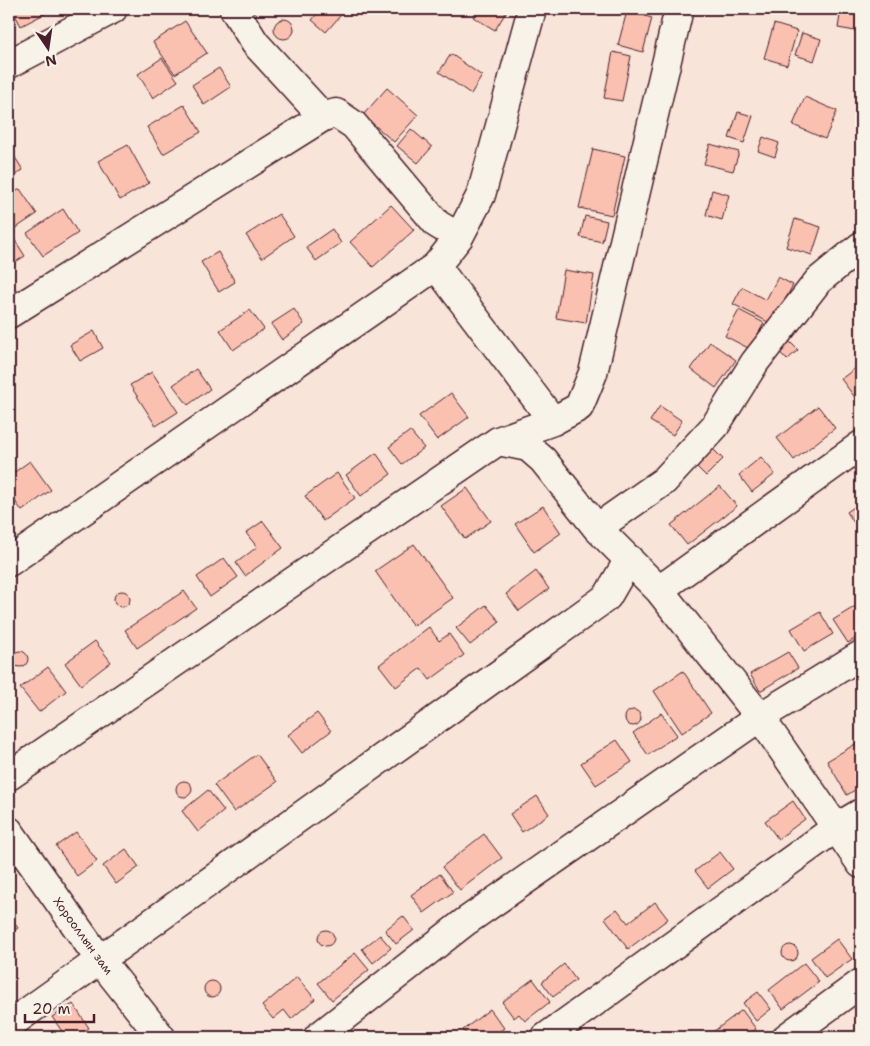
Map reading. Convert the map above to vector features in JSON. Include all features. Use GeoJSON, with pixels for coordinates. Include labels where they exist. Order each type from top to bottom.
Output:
{"type":"FeatureCollection","features":[{"type":"Feature","properties":{"kind":"street"},"geometry":{"type":"LineString","coordinates":[[9,64],[113,9]]}},
{"type":"Feature","properties":{"kind":"street"},"geometry":{"type":"LineString","coordinates":[[234,9],[255,43],[323,117]]}},
{"type":"Feature","properties":{"kind":"street"},"geometry":{"type":"LineString","coordinates":[[9,562],[436,266],[459,237],[481,195],[532,9]]}},
{"type":"Feature","properties":{"kind":"street"},"geometry":{"type":"LineString","coordinates":[[9,776],[498,441],[553,421],[579,406],[593,373],[679,9]]}},
{"type":"Feature","properties":{"kind":"street"},"geometry":{"type":"LineString","coordinates":[[9,314],[323,117],[336,113],[354,125],[436,224],[459,237]]}},
{"type":"Feature","properties":{"kind":"street"},"geometry":{"type":"LineString","coordinates":[[597,528],[664,481],[715,426],[755,362],[818,281],[861,246]]}},
{"type":"Feature","properties":{"kind":"street"},"geometry":{"type":"LineString","coordinates":[[436,266],[553,421]]}},
{"type":"Feature","properties":{"kind":"street"},"geometry":{"type":"LineString","coordinates":[[498,441],[528,448],[542,460],[597,528],[659,590],[760,716],[861,864]]}},
{"type":"Feature","properties":{"kind":"street"},"geometry":{"type":"LineString","coordinates":[[659,590],[861,445]]}},
{"type":"Feature","properties":{"kind":"street"},"geometry":{"type":"LineString","coordinates":[[9,1025],[607,597],[629,559]]}},
{"type":"Feature","properties":{"kind":"street"},"geometry":{"type":"LineString","coordinates":[[318,1037],[465,922],[760,716],[861,655]]}},
{"type":"Feature","properties":{"kind":"street"},"geometry":{"type":"LineString","coordinates":[[546,1037],[837,827],[861,812]]}},
{"type":"Feature","properties":{"kind":"street","name":"Хорооллын зам"},"geometry":{"type":"LineString","coordinates":[[9,831],[100,960],[161,1037]]}},
{"type":"Feature","properties":{"kind":"street"},"geometry":{"type":"LineString","coordinates":[[787,1037],[861,983]]}},
{"type":"Feature","properties":{"kind":"building"},"geometry":{"type":"Polygon","coordinates":[[[12,9],[54,9],[21,26],[12,9]]]}},
{"type":"Feature","properties":{"kind":"building"},"geometry":{"type":"Polygon","coordinates":[[[321,9],[346,9],[326,32],[312,20],[321,9]]]}},
{"type":"Feature","properties":{"kind":"building"},"geometry":{"type":"Polygon","coordinates":[[[478,9],[508,9],[495,30],[473,17],[478,9]]]}},
{"type":"Feature","properties":{"kind":"building"},"geometry":{"type":"Polygon","coordinates":[[[841,9],[861,9],[861,32],[838,28],[841,9]]]}},
{"type":"Feature","properties":{"kind":"building"},"geometry":{"type":"Polygon","coordinates":[[[627,11],[652,18],[643,52],[618,45],[627,11]]]}},
{"type":"Feature","properties":{"kind":"building"},"geometry":{"type":"Polygon","coordinates":[[[284,19],[291,22],[294,29],[291,36],[284,39],[277,36],[274,29],[277,22],[284,19]]]}},
{"type":"Feature","properties":{"kind":"building"},"geometry":{"type":"Polygon","coordinates":[[[185,21],[207,53],[175,74],[153,42],[185,21]]]}},
{"type":"Feature","properties":{"kind":"building"},"geometry":{"type":"Polygon","coordinates":[[[774,24],[797,31],[787,65],[764,58],[774,24]]]}},
{"type":"Feature","properties":{"kind":"building"},"geometry":{"type":"Polygon","coordinates":[[[802,33],[821,39],[814,61],[795,55],[802,33]]]}},
{"type":"Feature","properties":{"kind":"building"},"geometry":{"type":"Polygon","coordinates":[[[613,52],[631,56],[622,101],[604,98],[613,52]]]}},
{"type":"Feature","properties":{"kind":"building"},"geometry":{"type":"Polygon","coordinates":[[[451,54],[482,76],[471,94],[439,72],[451,54]]]}},
{"type":"Feature","properties":{"kind":"building"},"geometry":{"type":"Polygon","coordinates":[[[162,58],[178,81],[153,98],[138,74],[162,58]]]}},
{"type":"Feature","properties":{"kind":"building"},"geometry":{"type":"Polygon","coordinates":[[[219,68],[231,87],[204,105],[192,85],[219,68]]]}},
{"type":"Feature","properties":{"kind":"building"},"geometry":{"type":"Polygon","coordinates":[[[387,88],[418,115],[394,142],[363,115],[387,88]]]}},
{"type":"Feature","properties":{"kind":"building"},"geometry":{"type":"Polygon","coordinates":[[[805,97],[837,111],[825,139],[793,125],[805,97]]]}},
{"type":"Feature","properties":{"kind":"building"},"geometry":{"type":"Polygon","coordinates":[[[184,105],[201,132],[163,154],[147,127],[184,105]]]}},
{"type":"Feature","properties":{"kind":"building"},"geometry":{"type":"Polygon","coordinates":[[[738,112],[753,116],[744,143],[729,138],[738,112]]]}},
{"type":"Feature","properties":{"kind":"building"},"geometry":{"type":"Polygon","coordinates":[[[411,129],[432,147],[418,163],[397,146],[411,129]]]}},
{"type":"Feature","properties":{"kind":"building"},"geometry":{"type":"Polygon","coordinates":[[[763,137],[779,143],[775,157],[758,151],[763,137]]]}},
{"type":"Feature","properties":{"kind":"building"},"geometry":{"type":"Polygon","coordinates":[[[710,144],[739,152],[733,171],[704,164],[710,144]]]}},
{"type":"Feature","properties":{"kind":"building"},"geometry":{"type":"Polygon","coordinates":[[[128,145],[149,183],[120,200],[98,161],[128,145]]]}},
{"type":"Feature","properties":{"kind":"building"},"geometry":{"type":"Polygon","coordinates":[[[9,148],[23,170],[9,179],[9,148]]]}},
{"type":"Feature","properties":{"kind":"building"},"geometry":{"type":"Polygon","coordinates":[[[593,149],[625,156],[612,215],[579,208],[593,149]]]}},
{"type":"Feature","properties":{"kind":"building"},"geometry":{"type":"Polygon","coordinates":[[[20,189],[37,214],[16,228],[9,216],[9,196],[20,189]]]}},
{"type":"Feature","properties":{"kind":"building"},"geometry":{"type":"Polygon","coordinates":[[[712,190],[729,195],[722,220],[706,215],[712,190]]]}},
{"type":"Feature","properties":{"kind":"building"},"geometry":{"type":"Polygon","coordinates":[[[391,205],[414,230],[373,267],[350,242],[391,205]]]}},
{"type":"Feature","properties":{"kind":"building"},"geometry":{"type":"Polygon","coordinates":[[[63,209],[78,233],[43,256],[27,233],[63,209]]]}},
{"type":"Feature","properties":{"kind":"building"},"geometry":{"type":"Polygon","coordinates":[[[279,214],[294,236],[262,258],[246,235],[279,214]]]}},
{"type":"Feature","properties":{"kind":"building"},"geometry":{"type":"Polygon","coordinates":[[[585,216],[607,221],[602,242],[580,237],[585,216]]]}},
{"type":"Feature","properties":{"kind":"building"},"geometry":{"type":"Polygon","coordinates":[[[795,219],[821,227],[812,255],[786,247],[795,219]]]}},
{"type":"Feature","properties":{"kind":"building"},"geometry":{"type":"Polygon","coordinates":[[[332,229],[341,243],[316,261],[306,247],[332,229]]]}},
{"type":"Feature","properties":{"kind":"building"},"geometry":{"type":"Polygon","coordinates":[[[9,231],[25,256],[9,266],[9,231]]]}},
{"type":"Feature","properties":{"kind":"building"},"geometry":{"type":"Polygon","coordinates":[[[218,252],[235,282],[219,292],[201,262],[218,252]]]}},
{"type":"Feature","properties":{"kind":"building"},"geometry":{"type":"Polygon","coordinates":[[[564,270],[594,275],[586,323],[556,318],[564,270]]]}},
{"type":"Feature","properties":{"kind":"building"},"geometry":{"type":"Polygon","coordinates":[[[778,277],[793,285],[772,324],[733,304],[742,287],[766,300],[778,277]]]}},
{"type":"Feature","properties":{"kind":"building"},"geometry":{"type":"Polygon","coordinates":[[[294,309],[304,324],[282,340],[271,324],[294,309]]]}},
{"type":"Feature","properties":{"kind":"building"},"geometry":{"type":"Polygon","coordinates":[[[250,310],[264,329],[233,350],[220,330],[250,310]]]}},
{"type":"Feature","properties":{"kind":"building"},"geometry":{"type":"Polygon","coordinates":[[[739,310],[764,323],[750,349],[725,336],[739,310]]]}},
{"type":"Feature","properties":{"kind":"building"},"geometry":{"type":"Polygon","coordinates":[[[94,331],[103,348],[80,361],[70,345],[94,331]]]}},
{"type":"Feature","properties":{"kind":"building"},"geometry":{"type":"Polygon","coordinates":[[[784,336],[798,350],[787,360],[774,346],[784,336]]]}},
{"type":"Feature","properties":{"kind":"building"},"geometry":{"type":"Polygon","coordinates":[[[710,342],[736,360],[716,388],[691,369],[710,342]]]}},
{"type":"Feature","properties":{"kind":"building"},"geometry":{"type":"Polygon","coordinates":[[[861,364],[861,403],[860,404],[841,379],[861,364]]]}},
{"type":"Feature","properties":{"kind":"building"},"geometry":{"type":"Polygon","coordinates":[[[196,369],[210,389],[188,405],[173,385],[196,369]]]}},
{"type":"Feature","properties":{"kind":"building"},"geometry":{"type":"Polygon","coordinates":[[[152,372],[178,412],[156,426],[130,385],[152,372]]]}},
{"type":"Feature","properties":{"kind":"building"},"geometry":{"type":"Polygon","coordinates":[[[451,393],[469,417],[437,440],[419,416],[451,393]]]}},
{"type":"Feature","properties":{"kind":"building"},"geometry":{"type":"Polygon","coordinates":[[[660,406],[682,421],[673,435],[650,421],[660,406]]]}},
{"type":"Feature","properties":{"kind":"building"},"geometry":{"type":"Polygon","coordinates":[[[818,406],[835,428],[794,460],[777,438],[818,406]]]}},
{"type":"Feature","properties":{"kind":"building"},"geometry":{"type":"Polygon","coordinates":[[[410,431],[424,448],[402,464],[389,447],[410,431]]]}},
{"type":"Feature","properties":{"kind":"building"},"geometry":{"type":"Polygon","coordinates":[[[711,447],[723,459],[706,476],[694,464],[711,447]]]}},
{"type":"Feature","properties":{"kind":"building"},"geometry":{"type":"Polygon","coordinates":[[[376,453],[391,474],[361,496],[346,475],[376,453]]]}},
{"type":"Feature","properties":{"kind":"building"},"geometry":{"type":"Polygon","coordinates":[[[761,457],[775,474],[752,492],[739,475],[761,457]]]}},
{"type":"Feature","properties":{"kind":"building"},"geometry":{"type":"Polygon","coordinates":[[[30,461],[51,490],[22,511],[9,493],[9,476],[30,461]]]}},
{"type":"Feature","properties":{"kind":"building"},"geometry":{"type":"Polygon","coordinates":[[[337,473],[355,498],[323,521],[305,496],[337,473]]]}},
{"type":"Feature","properties":{"kind":"building"},"geometry":{"type":"Polygon","coordinates":[[[720,486],[737,506],[687,545],[671,525],[720,486]]]}},
{"type":"Feature","properties":{"kind":"building"},"geometry":{"type":"Polygon","coordinates":[[[467,488],[491,521],[465,539],[441,506],[467,488]]]}},
{"type":"Feature","properties":{"kind":"building"},"geometry":{"type":"Polygon","coordinates":[[[861,502],[861,531],[860,532],[847,512],[861,502]]]}},
{"type":"Feature","properties":{"kind":"building"},"geometry":{"type":"Polygon","coordinates":[[[543,506],[561,533],[534,552],[515,524],[543,506]]]}},
{"type":"Feature","properties":{"kind":"building"},"geometry":{"type":"Polygon","coordinates":[[[263,521],[283,548],[245,576],[236,563],[257,547],[246,533],[263,521]]]}},
{"type":"Feature","properties":{"kind":"building"},"geometry":{"type":"Polygon","coordinates":[[[414,544],[453,598],[413,626],[375,571],[414,544]]]}},
{"type":"Feature","properties":{"kind":"building"},"geometry":{"type":"Polygon","coordinates":[[[224,558],[238,577],[210,597],[197,577],[224,558]]]}},
{"type":"Feature","properties":{"kind":"building"},"geometry":{"type":"Polygon","coordinates":[[[536,571],[549,589],[519,611],[506,594],[536,571]]]}},
{"type":"Feature","properties":{"kind":"building"},"geometry":{"type":"Polygon","coordinates":[[[119,591],[125,591],[130,596],[128,605],[119,607],[114,602],[114,596],[119,591]]]}},
{"type":"Feature","properties":{"kind":"building"},"geometry":{"type":"Polygon","coordinates":[[[184,591],[196,608],[137,648],[125,630],[184,591]]]}},
{"type":"Feature","properties":{"kind":"building"},"geometry":{"type":"Polygon","coordinates":[[[859,604],[861,608],[861,635],[848,643],[833,620],[859,604]]]}},
{"type":"Feature","properties":{"kind":"building"},"geometry":{"type":"Polygon","coordinates":[[[486,605],[500,622],[470,645],[456,628],[486,605]]]}},
{"type":"Feature","properties":{"kind":"building"},"geometry":{"type":"Polygon","coordinates":[[[820,612],[833,634],[804,651],[791,629],[820,612]]]}},
{"type":"Feature","properties":{"kind":"building"},"geometry":{"type":"Polygon","coordinates":[[[429,627],[439,641],[449,634],[464,655],[430,680],[421,668],[396,687],[379,665],[429,627]]]}},
{"type":"Feature","properties":{"kind":"building"},"geometry":{"type":"Polygon","coordinates":[[[95,641],[111,662],[81,685],[65,663],[95,641]]]}},
{"type":"Feature","properties":{"kind":"building"},"geometry":{"type":"Polygon","coordinates":[[[17,651],[23,651],[28,656],[26,665],[17,667],[12,662],[12,656],[17,651]]]}},
{"type":"Feature","properties":{"kind":"building"},"geometry":{"type":"Polygon","coordinates":[[[788,652],[798,668],[760,691],[750,674],[788,652]]]}},
{"type":"Feature","properties":{"kind":"building"},"geometry":{"type":"Polygon","coordinates":[[[48,667],[66,691],[39,712],[20,688],[48,667]]]}},
{"type":"Feature","properties":{"kind":"building"},"geometry":{"type":"Polygon","coordinates":[[[683,671],[711,713],[682,733],[654,691],[683,671]]]}},
{"type":"Feature","properties":{"kind":"building"},"geometry":{"type":"Polygon","coordinates":[[[630,710],[636,710],[641,715],[639,724],[630,726],[625,721],[625,715],[630,710]]]}},
{"type":"Feature","properties":{"kind":"building"},"geometry":{"type":"Polygon","coordinates":[[[317,713],[331,731],[302,753],[288,735],[317,713]]]}},
{"type":"Feature","properties":{"kind":"building"},"geometry":{"type":"Polygon","coordinates":[[[661,713],[677,735],[648,755],[633,733],[661,713]]]}},
{"type":"Feature","properties":{"kind":"building"},"geometry":{"type":"Polygon","coordinates":[[[617,740],[632,762],[596,785],[581,763],[617,740]]]}},
{"type":"Feature","properties":{"kind":"building"},"geometry":{"type":"Polygon","coordinates":[[[857,743],[861,751],[861,786],[847,795],[827,761],[857,743]]]}},
{"type":"Feature","properties":{"kind":"building"},"geometry":{"type":"Polygon","coordinates":[[[257,754],[277,782],[234,812],[214,785],[257,754]]]}},
{"type":"Feature","properties":{"kind":"building"},"geometry":{"type":"Polygon","coordinates":[[[181,781],[187,781],[192,786],[190,795],[181,797],[176,792],[176,786],[181,781]]]}},
{"type":"Feature","properties":{"kind":"building"},"geometry":{"type":"Polygon","coordinates":[[[208,790],[224,811],[198,832],[182,811],[208,790]]]}},
{"type":"Feature","properties":{"kind":"building"},"geometry":{"type":"Polygon","coordinates":[[[537,796],[549,814],[522,832],[510,814],[537,796]]]}},
{"type":"Feature","properties":{"kind":"building"},"geometry":{"type":"Polygon","coordinates":[[[793,801],[805,819],[778,839],[765,821],[793,801]]]}},
{"type":"Feature","properties":{"kind":"building"},"geometry":{"type":"Polygon","coordinates":[[[76,832],[97,861],[77,876],[56,846],[76,832]]]}},
{"type":"Feature","properties":{"kind":"building"},"geometry":{"type":"Polygon","coordinates":[[[484,834],[502,858],[460,890],[442,867],[484,834]]]}},
{"type":"Feature","properties":{"kind":"building"},"geometry":{"type":"Polygon","coordinates":[[[126,849],[139,867],[116,884],[103,866],[126,849]]]}},
{"type":"Feature","properties":{"kind":"building"},"geometry":{"type":"Polygon","coordinates":[[[720,852],[733,869],[708,888],[695,871],[720,852]]]}},
{"type":"Feature","properties":{"kind":"building"},"geometry":{"type":"Polygon","coordinates":[[[440,874],[453,892],[424,913],[411,895],[440,874]]]}},
{"type":"Feature","properties":{"kind":"building"},"geometry":{"type":"Polygon","coordinates":[[[655,902],[668,919],[628,949],[605,918],[617,909],[628,923],[655,902]]]}},
{"type":"Feature","properties":{"kind":"building"},"geometry":{"type":"Polygon","coordinates":[[[9,915],[18,928],[9,934],[9,915]]]}},
{"type":"Feature","properties":{"kind":"building"},"geometry":{"type":"Polygon","coordinates":[[[403,916],[414,930],[396,944],[385,930],[403,916]]]}},
{"type":"Feature","properties":{"kind":"building"},"geometry":{"type":"Polygon","coordinates":[[[323,930],[329,930],[334,935],[332,944],[323,946],[318,941],[318,935],[323,930]]]}},
{"type":"Feature","properties":{"kind":"building"},"geometry":{"type":"Polygon","coordinates":[[[380,935],[391,948],[373,963],[362,949],[380,935]]]}},
{"type":"Feature","properties":{"kind":"building"},"geometry":{"type":"Polygon","coordinates":[[[837,939],[852,959],[825,978],[811,958],[837,939]]]}},
{"type":"Feature","properties":{"kind":"building"},"geometry":{"type":"Polygon","coordinates":[[[787,945],[793,945],[798,950],[796,959],[787,961],[782,956],[782,950],[787,945]]]}},
{"type":"Feature","properties":{"kind":"building"},"geometry":{"type":"Polygon","coordinates":[[[355,953],[369,970],[332,1000],[318,983],[355,953]]]}},
{"type":"Feature","properties":{"kind":"building"},"geometry":{"type":"Polygon","coordinates":[[[804,963],[819,982],[783,1009],[769,990],[804,963]]]}},
{"type":"Feature","properties":{"kind":"building"},"geometry":{"type":"Polygon","coordinates":[[[564,964],[576,980],[553,997],[542,982],[564,964]]]}},
{"type":"Feature","properties":{"kind":"building"},"geometry":{"type":"Polygon","coordinates":[[[297,977],[315,999],[291,1019],[284,1010],[273,1019],[262,1006],[297,977]]]}},
{"type":"Feature","properties":{"kind":"building"},"geometry":{"type":"Polygon","coordinates":[[[533,979],[550,1002],[525,1021],[519,1014],[514,1018],[502,1002],[533,979]]]}},
{"type":"Feature","properties":{"kind":"building"},"geometry":{"type":"Polygon","coordinates":[[[209,981],[215,981],[220,986],[218,995],[209,997],[204,992],[204,986],[209,981]]]}},
{"type":"Feature","properties":{"kind":"building"},"geometry":{"type":"Polygon","coordinates":[[[758,992],[771,1009],[756,1021],[743,1003],[758,992]]]}},
{"type":"Feature","properties":{"kind":"building"},"geometry":{"type":"Polygon","coordinates":[[[73,1004],[89,1028],[75,1037],[66,1037],[52,1017],[73,1004]]]}},
{"type":"Feature","properties":{"kind":"building"},"geometry":{"type":"Polygon","coordinates":[[[490,1009],[504,1028],[492,1037],[468,1037],[463,1030],[490,1009]]]}},
{"type":"Feature","properties":{"kind":"building"},"geometry":{"type":"Polygon","coordinates":[[[742,1010],[756,1029],[745,1037],[711,1037],[709,1035],[742,1010]]]}}]}
